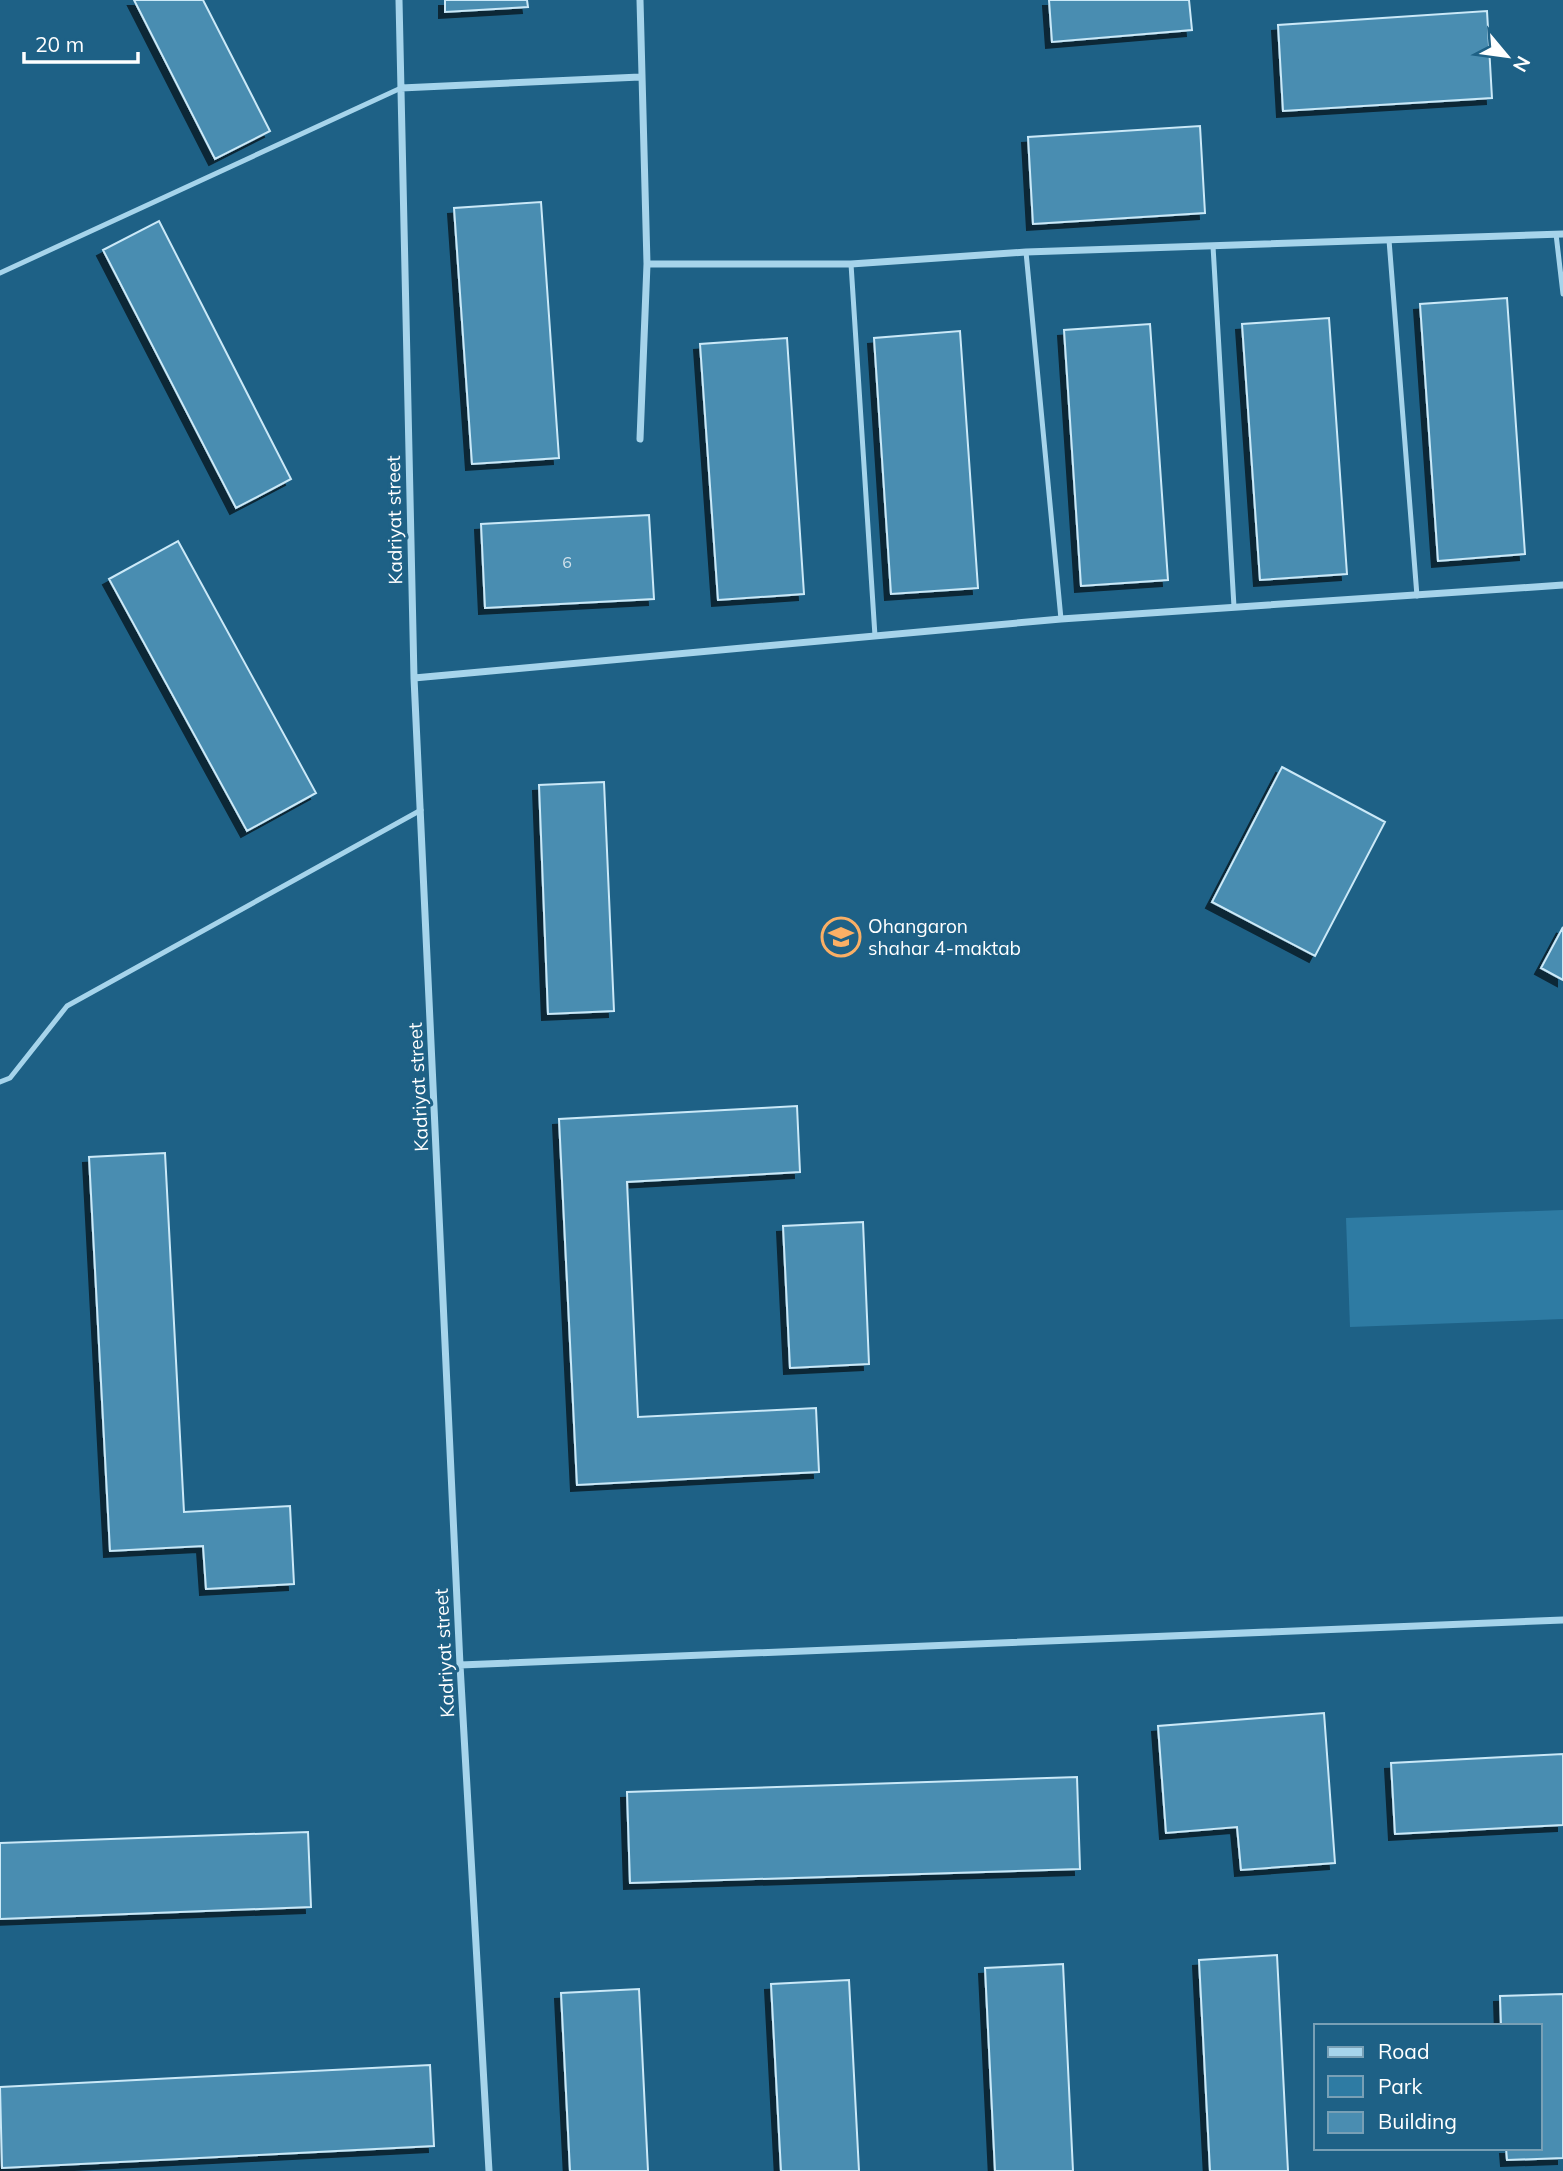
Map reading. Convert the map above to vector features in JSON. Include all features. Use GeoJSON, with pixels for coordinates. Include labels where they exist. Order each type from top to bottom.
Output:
{"type":"FeatureCollection","features":[{"type":"Feature","properties":{"kind":"street","name":"Kadriyat street"},"geometry":{"type":"LineString","coordinates":[[399,0],[414,678],[460,1665],[489,2171]]}},
{"type":"Feature","properties":{"kind":"street"},"geometry":{"type":"LineString","coordinates":[[640,0],[647,264],[640,439]]}},
{"type":"Feature","properties":{"kind":"street"},"geometry":{"type":"LineString","coordinates":[[401,88],[640,78]]}},
{"type":"Feature","properties":{"kind":"street"},"geometry":{"type":"LineString","coordinates":[[647,264],[851,264],[1026,252],[1559,234]]}},
{"type":"Feature","properties":{"kind":"street"},"geometry":{"type":"LineString","coordinates":[[414,678],[1061,619],[1563,585]]}},
{"type":"Feature","properties":{"kind":"street"},"geometry":{"type":"LineString","coordinates":[[460,1665],[1563,1620]]}},
{"type":"Feature","properties":{"kind":"lane"},"geometry":{"type":"LineString","coordinates":[[0,273],[401,88]]}},
{"type":"Feature","properties":{"kind":"lane"},"geometry":{"type":"LineString","coordinates":[[1559,234],[1563,294]]}},
{"type":"Feature","properties":{"kind":"lane"},"geometry":{"type":"LineString","coordinates":[[1389,240],[1417,596]]}},
{"type":"Feature","properties":{"kind":"lane"},"geometry":{"type":"LineString","coordinates":[[1213,246],[1234,607]]}},
{"type":"Feature","properties":{"kind":"lane"},"geometry":{"type":"LineString","coordinates":[[1026,252],[1061,619]]}},
{"type":"Feature","properties":{"kind":"lane"},"geometry":{"type":"LineString","coordinates":[[851,264],[876,636]]}},
{"type":"Feature","properties":{"kind":"lane"},"geometry":{"type":"LineString","coordinates":[[0,1082],[10,1078],[67,1006],[421,810]]}},
{"type":"Feature","properties":{"kind":"green space"},"geometry":{"type":"Polygon","coordinates":[[[1563,1210],[1563,1319],[1350,1327],[1346,1218],[1563,1210]]]}},
{"type":"Feature","properties":{"kind":"building"},"geometry":{"type":"Polygon","coordinates":[[[134,0],[203,0],[270,131],[215,159],[134,0]]]}},
{"type":"Feature","properties":{"kind":"building"},"geometry":{"type":"Polygon","coordinates":[[[445,0],[527,0],[528,7],[445,12],[445,0]]]}},
{"type":"Feature","properties":{"kind":"building"},"geometry":{"type":"Polygon","coordinates":[[[1049,0],[1189,0],[1192,30],[1052,42],[1049,0]]]}},
{"type":"Feature","properties":{"kind":"building"},"geometry":{"type":"Polygon","coordinates":[[[1487,11],[1492,98],[1283,111],[1278,25],[1487,11]]]}},
{"type":"Feature","properties":{"kind":"building"},"geometry":{"type":"Polygon","coordinates":[[[1200,126],[1205,213],[1033,224],[1028,137],[1200,126]]]}},
{"type":"Feature","properties":{"kind":"building"},"geometry":{"type":"Polygon","coordinates":[[[541,202],[559,458],[472,464],[454,208],[541,202]]]}},
{"type":"Feature","properties":{"kind":"building"},"geometry":{"type":"Polygon","coordinates":[[[159,221],[291,479],[236,508],[103,250],[159,221]]]}},
{"type":"Feature","properties":{"kind":"building"},"geometry":{"type":"Polygon","coordinates":[[[1507,298],[1525,554],[1438,561],[1420,304],[1507,298]]]}},
{"type":"Feature","properties":{"kind":"building"},"geometry":{"type":"Polygon","coordinates":[[[1329,318],[1347,574],[1260,580],[1242,324],[1329,318]]]}},
{"type":"Feature","properties":{"kind":"building"},"geometry":{"type":"Polygon","coordinates":[[[1150,324],[1168,580],[1081,586],[1064,330],[1150,324]]]}},
{"type":"Feature","properties":{"kind":"building"},"geometry":{"type":"Polygon","coordinates":[[[960,331],[978,588],[891,594],[874,338],[960,331]]]}},
{"type":"Feature","properties":{"kind":"building"},"geometry":{"type":"Polygon","coordinates":[[[787,338],[804,594],[718,600],[700,344],[787,338]]]}},
{"type":"Feature","properties":{"kind":"building"},"geometry":{"type":"Polygon","coordinates":[[[649,515],[654,599],[485,608],[481,524],[649,515]]]}},
{"type":"Feature","properties":{"kind":"building"},"geometry":{"type":"Polygon","coordinates":[[[178,541],[316,793],[247,831],[109,579],[178,541]]]}},
{"type":"Feature","properties":{"kind":"building"},"geometry":{"type":"Polygon","coordinates":[[[1282,767],[1385,822],[1315,956],[1212,902],[1282,767]]]}},
{"type":"Feature","properties":{"kind":"building"},"geometry":{"type":"Polygon","coordinates":[[[604,782],[614,1011],[548,1014],[539,785],[604,782]]]}},
{"type":"Feature","properties":{"kind":"building"},"geometry":{"type":"Polygon","coordinates":[[[1563,927],[1563,980],[1541,968],[1563,927]]]}},
{"type":"Feature","properties":{"kind":"building"},"geometry":{"type":"Polygon","coordinates":[[[797,1106],[800,1172],[627,1182],[638,1417],[816,1408],[819,1472],[577,1485],[559,1119],[797,1106]]]}},
{"type":"Feature","properties":{"kind":"building"},"geometry":{"type":"Polygon","coordinates":[[[165,1153],[184,1512],[290,1506],[294,1584],[206,1589],[203,1546],[110,1551],[89,1157],[165,1153]]]}},
{"type":"Feature","properties":{"kind":"building"},"geometry":{"type":"Polygon","coordinates":[[[863,1222],[869,1364],[790,1368],[783,1226],[863,1222]]]}},
{"type":"Feature","properties":{"kind":"building"},"geometry":{"type":"Polygon","coordinates":[[[1324,1713],[1335,1863],[1241,1870],[1237,1827],[1166,1833],[1158,1726],[1324,1713]]]}},
{"type":"Feature","properties":{"kind":"building"},"geometry":{"type":"Polygon","coordinates":[[[1563,1754],[1563,1825],[1395,1834],[1391,1763],[1563,1754]]]}},
{"type":"Feature","properties":{"kind":"building"},"geometry":{"type":"Polygon","coordinates":[[[1077,1777],[1080,1869],[630,1883],[627,1792],[1077,1777]]]}},
{"type":"Feature","properties":{"kind":"building"},"geometry":{"type":"Polygon","coordinates":[[[308,1832],[311,1907],[0,1919],[0,1843],[308,1832]]]}},
{"type":"Feature","properties":{"kind":"building"},"geometry":{"type":"Polygon","coordinates":[[[1277,1955],[1288,2171],[1210,2171],[1199,1960],[1277,1955]]]}},
{"type":"Feature","properties":{"kind":"building"},"geometry":{"type":"Polygon","coordinates":[[[1063,1964],[1073,2171],[995,2171],[985,1968],[1063,1964]]]}},
{"type":"Feature","properties":{"kind":"building"},"geometry":{"type":"Polygon","coordinates":[[[849,1980],[859,2171],[781,2171],[771,1984],[849,1980]]]}},
{"type":"Feature","properties":{"kind":"building"},"geometry":{"type":"Polygon","coordinates":[[[639,1989],[648,2171],[570,2171],[561,1993],[639,1989]]]}},
{"type":"Feature","properties":{"kind":"building"},"geometry":{"type":"Polygon","coordinates":[[[1563,1994],[1563,2158],[1507,2160],[1506,2150],[1542,2150],[1542,2024],[1501,2024],[1500,1996],[1563,1994]]]}},
{"type":"Feature","properties":{"kind":"building"},"geometry":{"type":"Polygon","coordinates":[[[430,2065],[434,2146],[2,2168],[0,2087],[430,2065]]]}},
{"type":"Feature","properties":{"kind":"place","name":"Ohangaron shahar 4-maktab"},"geometry":{"type":"Point","coordinates":[841,937]}}]}
